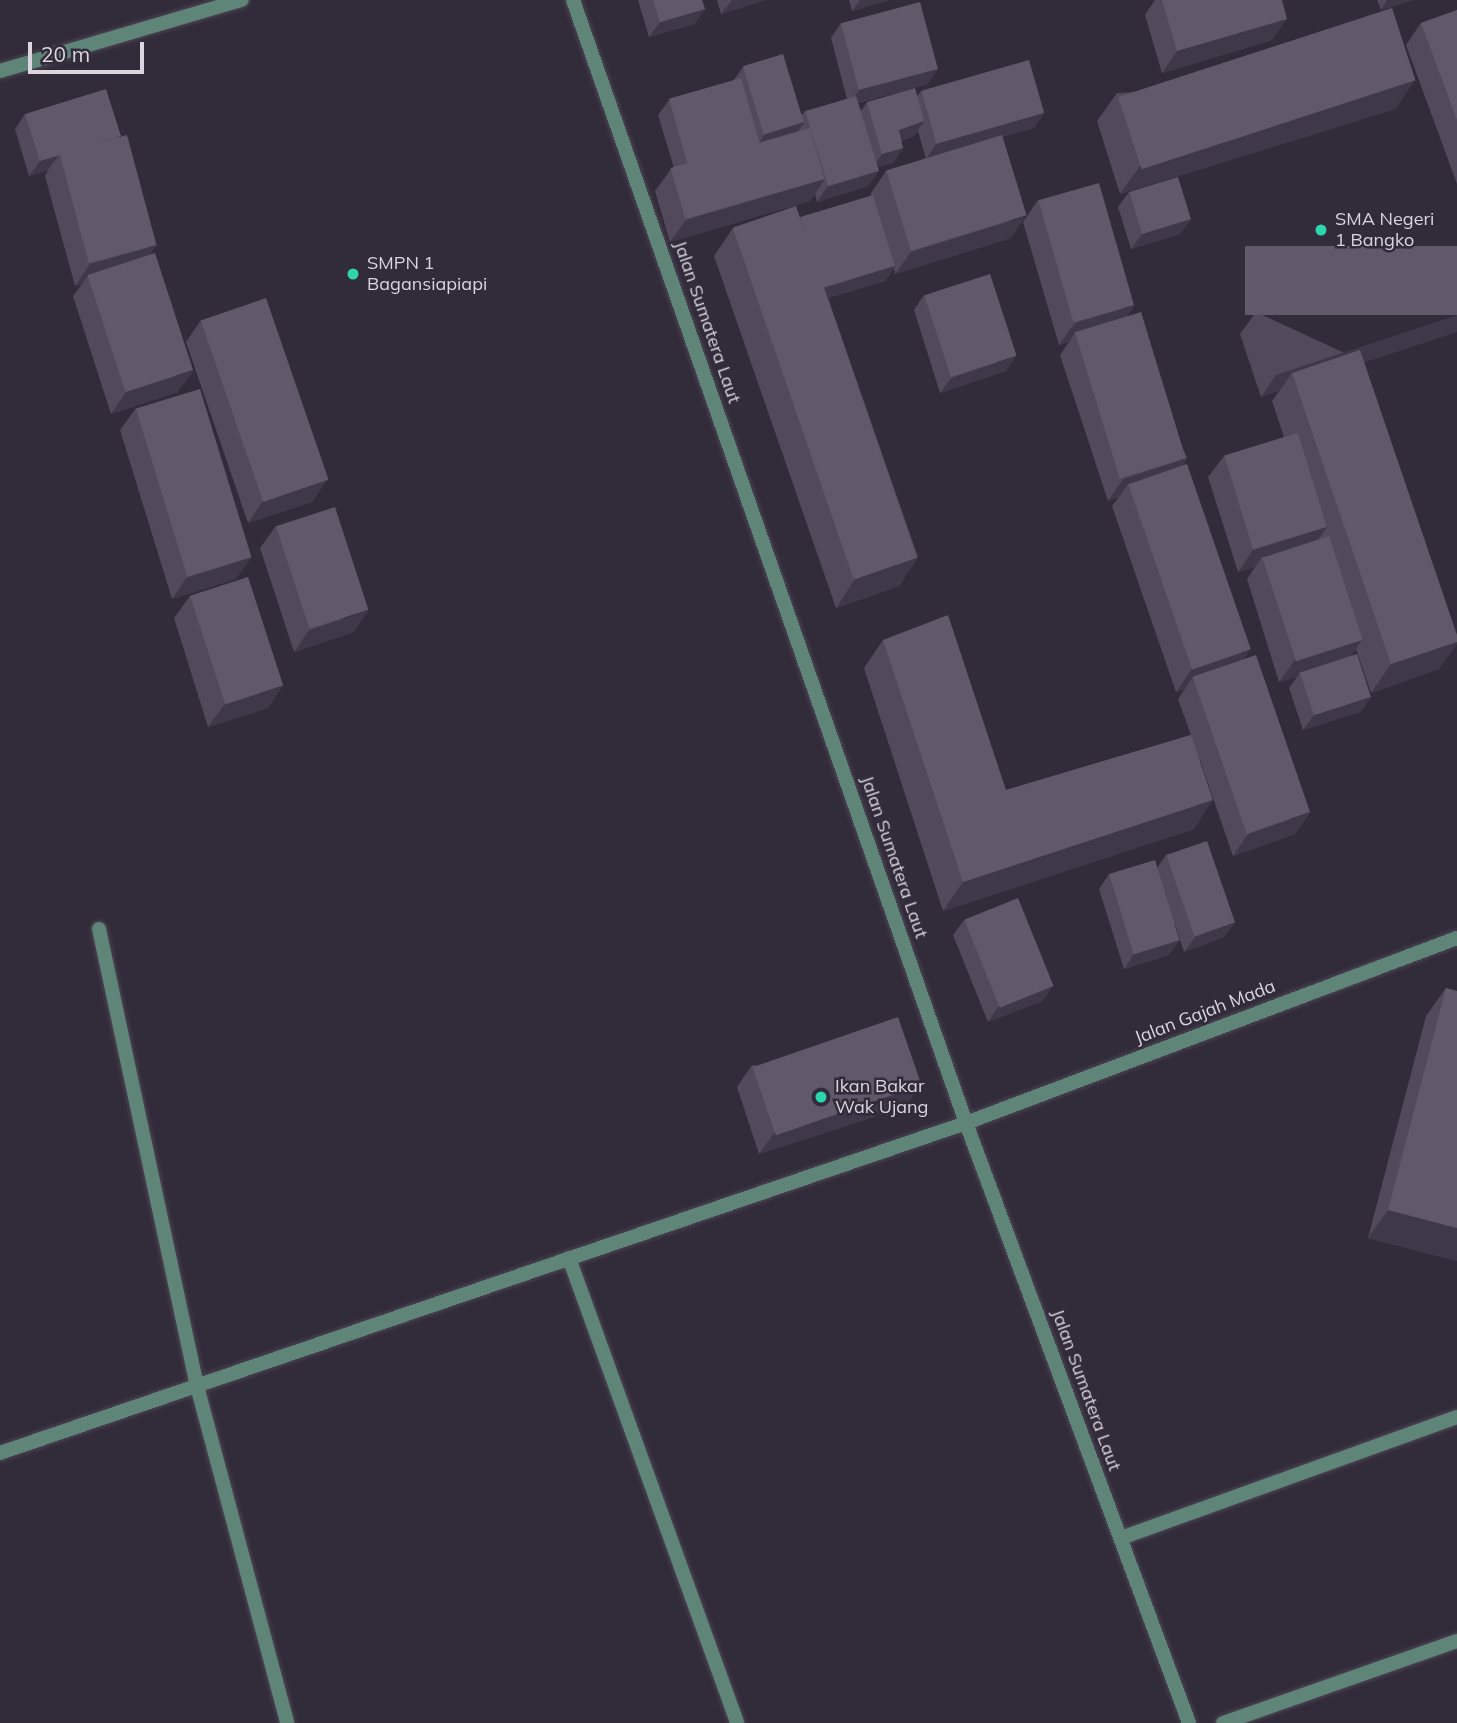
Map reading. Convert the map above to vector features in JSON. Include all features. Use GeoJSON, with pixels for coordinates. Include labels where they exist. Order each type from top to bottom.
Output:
{"type":"FeatureCollection","features":[{"type":"Feature","properties":{"kind":"street"},"geometry":{"type":"LineString","coordinates":[[0,71],[242,0]]}},
{"type":"Feature","properties":{"kind":"street","name":"Jalan Sumatera Laut"},"geometry":{"type":"LineString","coordinates":[[573,0],[966,1123],[1189,1723]]}},
{"type":"Feature","properties":{"kind":"street"},"geometry":{"type":"LineString","coordinates":[[99,929],[197,1386],[287,1723]]}},
{"type":"Feature","properties":{"kind":"street","name":"Jalan Gajah Mada"},"geometry":{"type":"LineString","coordinates":[[0,1453],[966,1123],[1457,938]]}},
{"type":"Feature","properties":{"kind":"street"},"geometry":{"type":"LineString","coordinates":[[569,1258],[737,1723]]}},
{"type":"Feature","properties":{"kind":"street"},"geometry":{"type":"LineString","coordinates":[[1121,1538],[1457,1417]]}},
{"type":"Feature","properties":{"kind":"street"},"geometry":{"type":"LineString","coordinates":[[1223,1723],[1457,1640]]}},
{"type":"Feature","properties":{"kind":"building"},"geometry":{"type":"Polygon","coordinates":[[[653,0],[702,0],[705,9],[660,22],[653,0]]]}},
{"type":"Feature","properties":{"kind":"building"},"geometry":{"type":"Polygon","coordinates":[[[1162,0],[1282,0],[1287,19],[1177,51],[1162,0]]]}},
{"type":"Feature","properties":{"kind":"building"},"geometry":{"type":"Polygon","coordinates":[[[920,2],[938,69],[859,90],[841,23],[920,2]]]}},
{"type":"Feature","properties":{"kind":"building"},"geometry":{"type":"Polygon","coordinates":[[[1392,8],[1415,80],[1142,169],[1118,97],[1392,8]]]}},
{"type":"Feature","properties":{"kind":"building"},"geometry":{"type":"Polygon","coordinates":[[[1457,10],[1457,120],[1421,23],[1457,10]]]}},
{"type":"Feature","properties":{"kind":"building"},"geometry":{"type":"Polygon","coordinates":[[[783,54],[804,122],[764,134],[743,66],[783,54]]]}},
{"type":"Feature","properties":{"kind":"building"},"geometry":{"type":"Polygon","coordinates":[[[1029,60],[1044,113],[936,144],[921,91],[1029,60]]]}},
{"type":"Feature","properties":{"kind":"building"},"geometry":{"type":"Polygon","coordinates":[[[741,78],[760,143],[688,164],[669,99],[741,78]]]}},
{"type":"Feature","properties":{"kind":"building"},"geometry":{"type":"Polygon","coordinates":[[[915,88],[924,121],[899,130],[903,148],[882,154],[867,102],[915,88]]]}},
{"type":"Feature","properties":{"kind":"building"},"geometry":{"type":"Polygon","coordinates":[[[106,89],[121,136],[40,161],[25,114],[106,89]]]}},
{"type":"Feature","properties":{"kind":"building"},"geometry":{"type":"Polygon","coordinates":[[[856,96],[879,171],[828,186],[805,111],[856,96]]]}},
{"type":"Feature","properties":{"kind":"building"},"geometry":{"type":"Polygon","coordinates":[[[810,128],[825,179],[685,219],[671,168],[810,128]]]}},
{"type":"Feature","properties":{"kind":"building"},"geometry":{"type":"Polygon","coordinates":[[[127,135],[157,245],[89,263],[59,153],[127,135]]]}},
{"type":"Feature","properties":{"kind":"building"},"geometry":{"type":"Polygon","coordinates":[[[1002,135],[1027,215],[911,251],[886,170],[1002,135]]]}},
{"type":"Feature","properties":{"kind":"building"},"geometry":{"type":"Polygon","coordinates":[[[1178,177],[1191,219],[1142,234],[1129,192],[1178,177]]]}},
{"type":"Feature","properties":{"kind":"building"},"geometry":{"type":"Polygon","coordinates":[[[1099,183],[1134,305],[1073,322],[1038,200],[1099,183]]]}},
{"type":"Feature","properties":{"kind":"building"},"geometry":{"type":"Polygon","coordinates":[[[873,195],[895,266],[822,288],[800,217],[873,195]]]}},
{"type":"Feature","properties":{"kind":"building"},"geometry":{"type":"Polygon","coordinates":[[[796,206],[917,558],[854,580],[733,228],[796,206]]]}},
{"type":"Feature","properties":{"kind":"building"},"geometry":{"type":"Polygon","coordinates":[[[1245,246],[1457,246],[1457,315],[1245,315],[1245,246]]]}},
{"type":"Feature","properties":{"kind":"building"},"geometry":{"type":"Polygon","coordinates":[[[155,253],[193,370],[125,392],[87,275],[155,253]]]}},
{"type":"Feature","properties":{"kind":"building"},"geometry":{"type":"Polygon","coordinates":[[[990,274],[1017,356],[951,377],[924,295],[990,274]]]}},
{"type":"Feature","properties":{"kind":"building"},"geometry":{"type":"Polygon","coordinates":[[[266,298],[329,480],[263,502],[201,320],[266,298]]]}},
{"type":"Feature","properties":{"kind":"building"},"geometry":{"type":"Polygon","coordinates":[[[1141,312],[1186,458],[1120,478],[1075,332],[1141,312]]]}},
{"type":"Feature","properties":{"kind":"building"},"geometry":{"type":"Polygon","coordinates":[[[1360,350],[1457,635],[1457,642],[1391,664],[1292,373],[1360,350]]]}},
{"type":"Feature","properties":{"kind":"building"},"geometry":{"type":"Polygon","coordinates":[[[200,389],[251,557],[187,577],[136,409],[200,389]]]}},
{"type":"Feature","properties":{"kind":"building"},"geometry":{"type":"Polygon","coordinates":[[[1298,433],[1327,527],[1253,549],[1224,456],[1298,433]]]}},
{"type":"Feature","properties":{"kind":"building"},"geometry":{"type":"Polygon","coordinates":[[[1187,464],[1251,649],[1192,670],[1128,484],[1187,464]]]}},
{"type":"Feature","properties":{"kind":"building"},"geometry":{"type":"Polygon","coordinates":[[[335,507],[368,610],[309,629],[276,526],[335,507]]]}},
{"type":"Feature","properties":{"kind":"building"},"geometry":{"type":"Polygon","coordinates":[[[1329,536],[1363,640],[1296,661],[1262,558],[1329,536]]]}},
{"type":"Feature","properties":{"kind":"building"},"geometry":{"type":"Polygon","coordinates":[[[248,577],[283,685],[225,704],[190,596],[248,577]]]}},
{"type":"Feature","properties":{"kind":"building"},"geometry":{"type":"Polygon","coordinates":[[[948,615],[1006,790],[1191,735],[1213,800],[963,882],[883,640],[948,615]]]}},
{"type":"Feature","properties":{"kind":"building"},"geometry":{"type":"Polygon","coordinates":[[[1357,654],[1371,697],[1314,715],[1300,673],[1357,654]]]}},
{"type":"Feature","properties":{"kind":"building"},"geometry":{"type":"Polygon","coordinates":[[[1256,655],[1310,812],[1247,834],[1193,677],[1256,655]]]}},
{"type":"Feature","properties":{"kind":"building"},"geometry":{"type":"Polygon","coordinates":[[[1207,841],[1235,922],[1194,936],[1166,855],[1207,841]]]}},
{"type":"Feature","properties":{"kind":"building"},"geometry":{"type":"Polygon","coordinates":[[[1155,860],[1180,940],[1134,954],[1109,874],[1155,860]]]}},
{"type":"Feature","properties":{"kind":"building"},"geometry":{"type":"Polygon","coordinates":[[[1018,898],[1054,986],[1000,1008],[964,920],[1018,898]]]}},
{"type":"Feature","properties":{"kind":"building"},"geometry":{"type":"Polygon","coordinates":[[[1446,988],[1457,991],[1457,1228],[1388,1210],[1446,988]]]}},
{"type":"Feature","properties":{"kind":"building","name":"Ikan Bakar Wak Ujang"},"geometry":{"type":"Polygon","coordinates":[[[898,1017],[921,1085],[776,1135],[752,1067],[898,1017]]]}},
{"type":"Feature","properties":{"kind":"place","name":"SMA Negeri 1 Bangko"},"geometry":{"type":"Point","coordinates":[1321,230]}},
{"type":"Feature","properties":{"kind":"place","name":"SMPN 1 Bagansiapiapi"},"geometry":{"type":"Point","coordinates":[353,274]}},
{"type":"Feature","properties":{"kind":"place","name":"Ikan Bakar Wak Ujang"},"geometry":{"type":"Point","coordinates":[821,1097]}}]}
